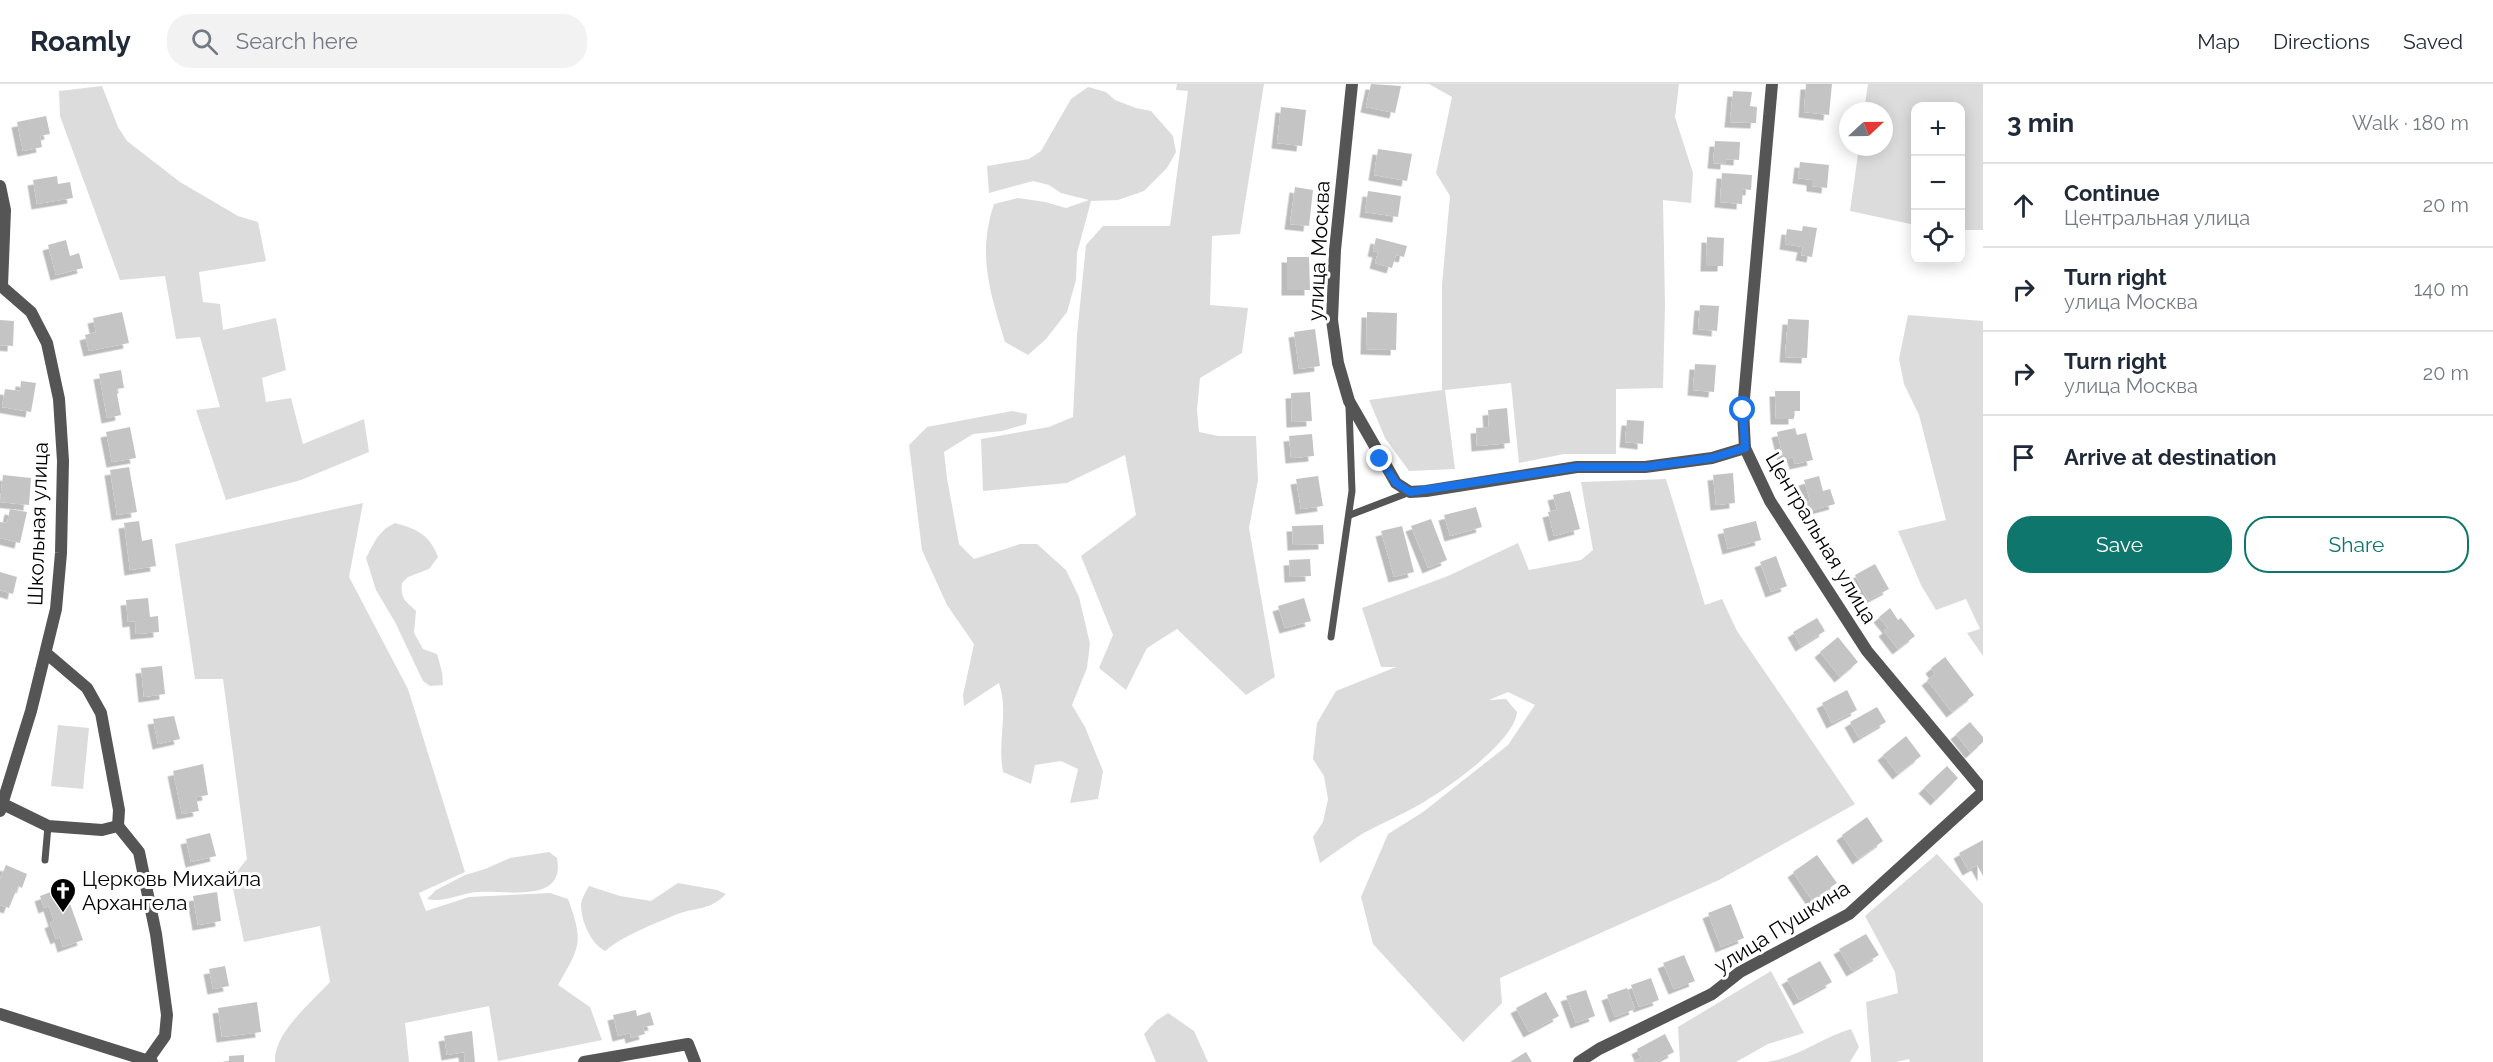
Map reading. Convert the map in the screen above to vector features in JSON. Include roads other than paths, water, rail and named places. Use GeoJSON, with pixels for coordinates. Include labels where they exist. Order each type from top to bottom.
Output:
{"type":"FeatureCollection","features":[{"type":"Feature","properties":{"kind":"street","name":"улица Москва"},"geometry":{"type":"LineString","coordinates":[[1352,84],[1335,250],[1332,320],[1338,363],[1349,401],[1396,483],[1410,492]]}},
{"type":"Feature","properties":{"kind":"street","name":"Центральная улица"},"geometry":{"type":"LineString","coordinates":[[1772,84],[1743,410],[1745,448],[1770,501],[1867,651],[1983,791]]}},
{"type":"Feature","properties":{"kind":"street","name":"Школьная улица"},"geometry":{"type":"LineString","coordinates":[[0,186],[5,210],[1,286],[31,312],[47,343],[59,399],[63,461],[61,553],[56,609],[31,711],[1,807]]}},
{"type":"Feature","properties":{"kind":"street"},"geometry":{"type":"LineString","coordinates":[[1410,492],[1577,467],[1645,467],[1712,458],[1745,448]]}},
{"type":"Feature","properties":{"kind":"street"},"geometry":{"type":"LineString","coordinates":[[0,1014],[150,1061],[165,1036],[167,1015],[156,934],[139,852],[118,826],[119,810],[101,714],[87,688],[46,652]]}},
{"type":"Feature","properties":{"kind":"street","name":"улица Пушкина"},"geometry":{"type":"LineString","coordinates":[[1579,1062],[1599,1049],[1712,994],[1740,972],[1849,914],[1983,791]]}},
{"type":"Feature","properties":{"kind":"street"},"geometry":{"type":"LineString","coordinates":[[1,807],[48,826],[102,830],[118,826]]}},
{"type":"Feature","properties":{"kind":"street"},"geometry":{"type":"LineString","coordinates":[[584,1062],[688,1044],[695,1062]]}},
{"type":"Feature","properties":{"kind":"lane"},"geometry":{"type":"LineString","coordinates":[[1331,637],[1352,491],[1349,401]]}},
{"type":"Feature","properties":{"kind":"lane"},"geometry":{"type":"LineString","coordinates":[[1350,515],[1410,492]]}},
{"type":"Feature","properties":{"kind":"lane"},"geometry":{"type":"LineString","coordinates":[[45,860],[48,826]]}},
{"type":"Feature","properties":{"kind":"place","name":"Церковь Михайла Архангела"},"geometry":{"type":"Point","coordinates":[63,914]}}]}
